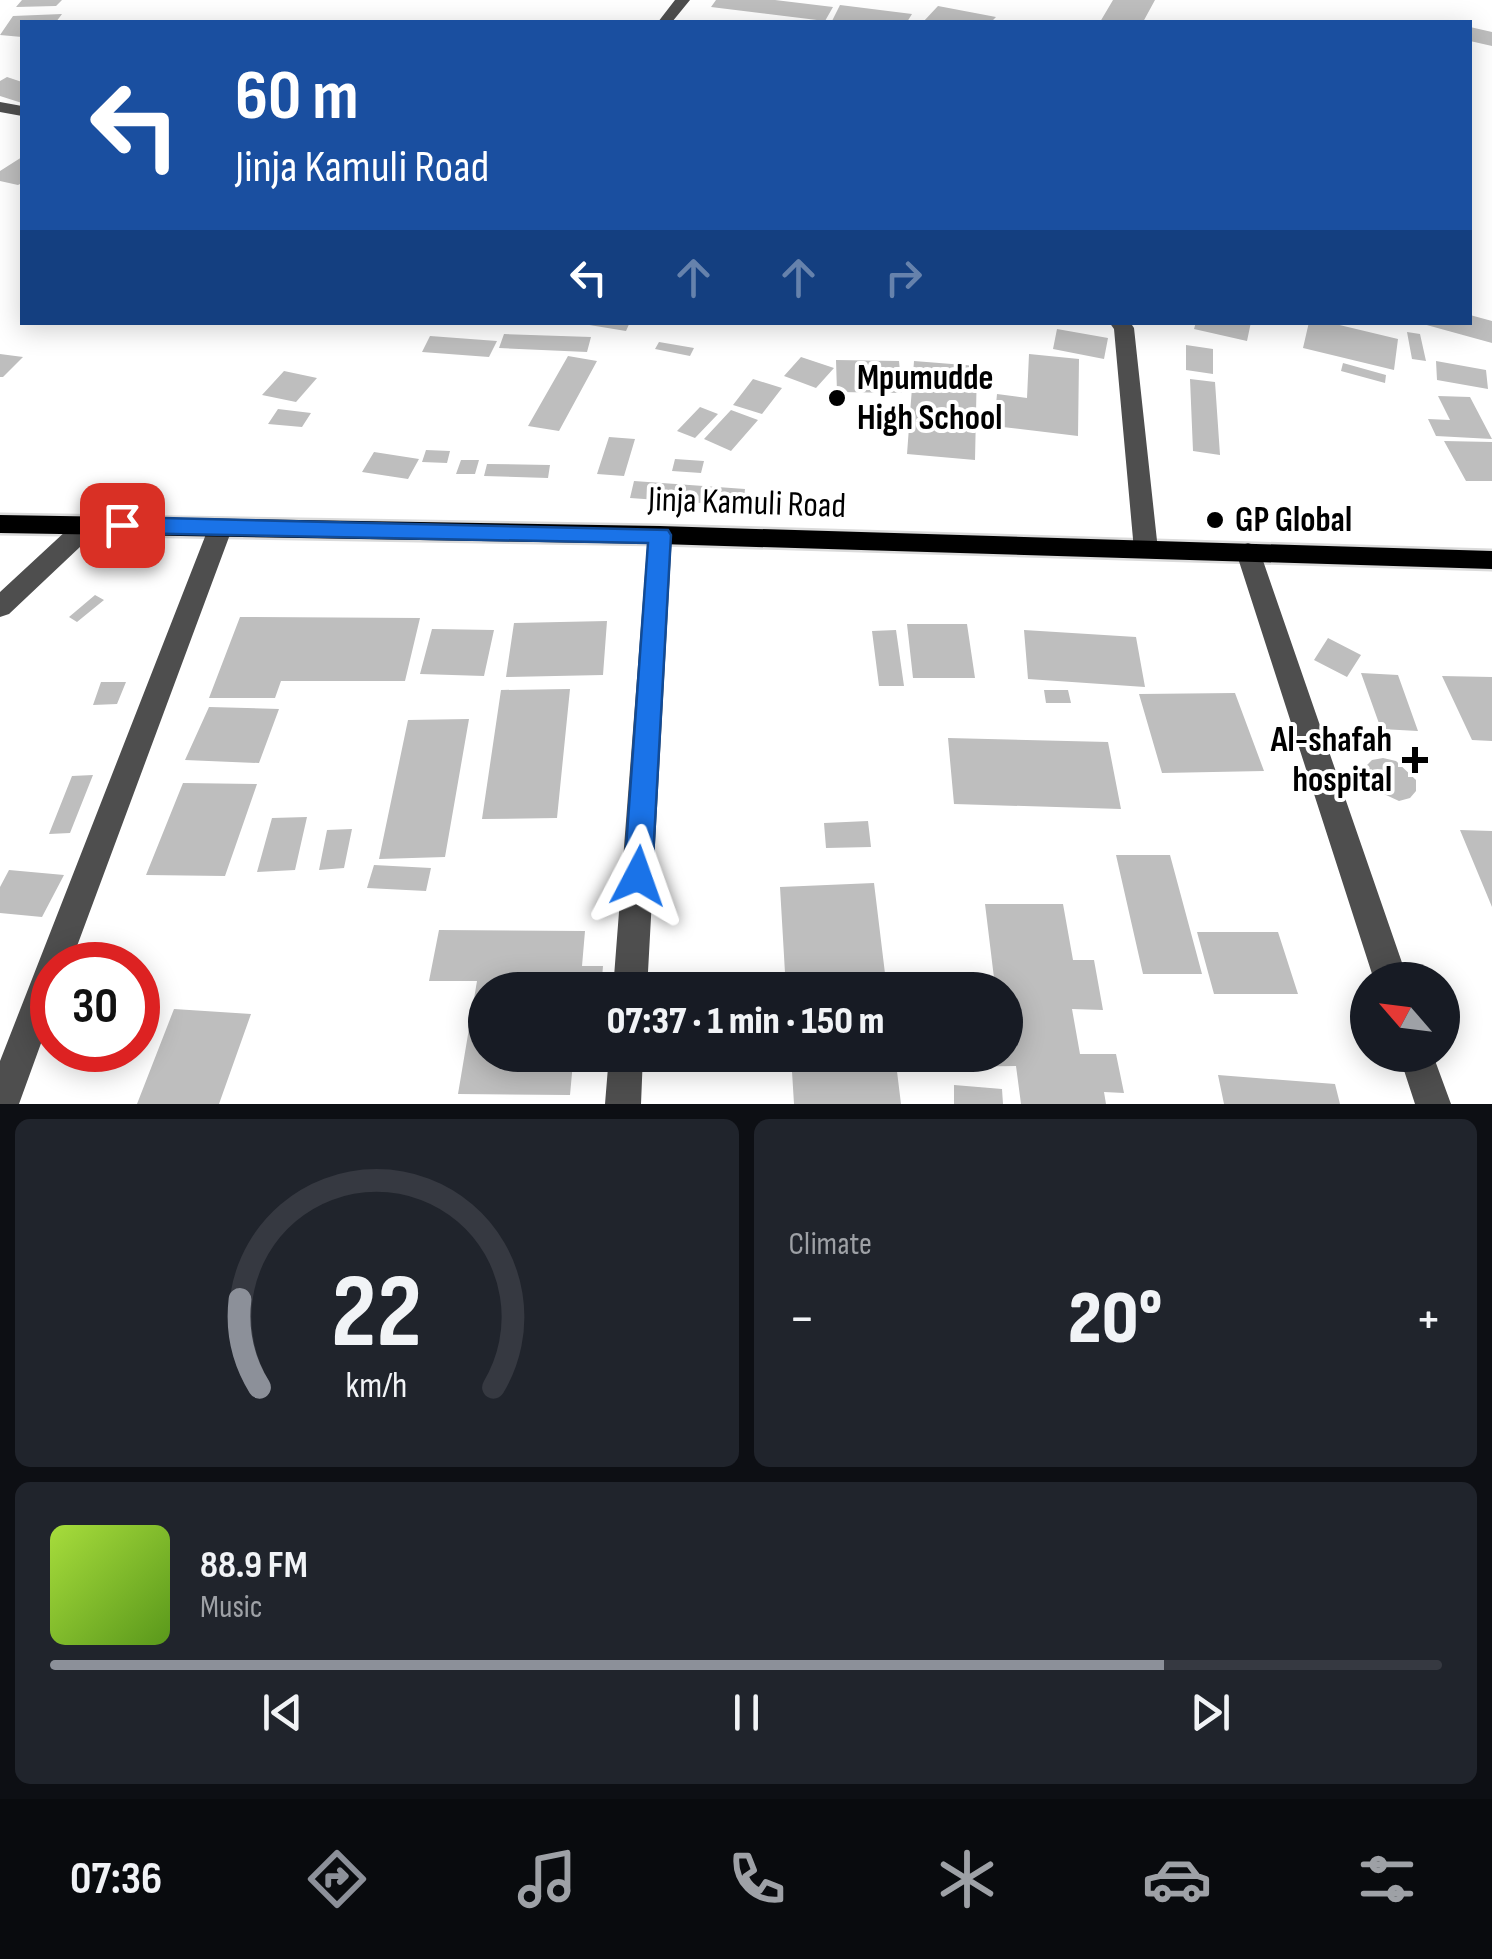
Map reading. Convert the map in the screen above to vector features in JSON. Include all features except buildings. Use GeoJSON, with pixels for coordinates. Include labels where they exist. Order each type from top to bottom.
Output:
{"type":"FeatureCollection","features":[{"type":"Feature","properties":{"kind":"main road","name":"Jinja Kamuli Road"},"geometry":{"type":"LineString","coordinates":[[0,524],[660,535],[1492,560]]}},
{"type":"Feature","properties":{"kind":"street"},"geometry":{"type":"LineString","coordinates":[[667,20],[682,0]]}},
{"type":"Feature","properties":{"kind":"street"},"geometry":{"type":"LineString","coordinates":[[1122,325],[1146,550]]}},
{"type":"Feature","properties":{"kind":"street"},"geometry":{"type":"LineString","coordinates":[[0,606],[90,523]]}},
{"type":"Feature","properties":{"kind":"street"},"geometry":{"type":"LineString","coordinates":[[63,942],[220,530]]}},
{"type":"Feature","properties":{"kind":"street"},"geometry":{"type":"LineString","coordinates":[[631,972],[660,535]]}},
{"type":"Feature","properties":{"kind":"street"},"geometry":{"type":"LineString","coordinates":[[1248,552],[1386,962]]}},
{"type":"Feature","properties":{"kind":"street"},"geometry":{"type":"LineString","coordinates":[[1,1104],[30,1028]]}},
{"type":"Feature","properties":{"kind":"street"},"geometry":{"type":"LineString","coordinates":[[623,1104],[625,1072]]}},
{"type":"Feature","properties":{"kind":"street"},"geometry":{"type":"LineString","coordinates":[[1422,1072],[1433,1104]]}},
{"type":"Feature","properties":{"kind":"place","name":"Mpumudde High School"},"geometry":{"type":"Point","coordinates":[837,398]}},
{"type":"Feature","properties":{"kind":"place","name":"GP Global"},"geometry":{"type":"Point","coordinates":[1215,520]}},
{"type":"Feature","properties":{"kind":"place","name":"Al-shafah hospital"},"geometry":{"type":"Point","coordinates":[1415,760]}},
{"type":"Feature","properties":{"kind":"route"},"geometry":{"type":"LineString","coordinates":[[122,525],[220,530],[660,535],[638,876]]}}]}
